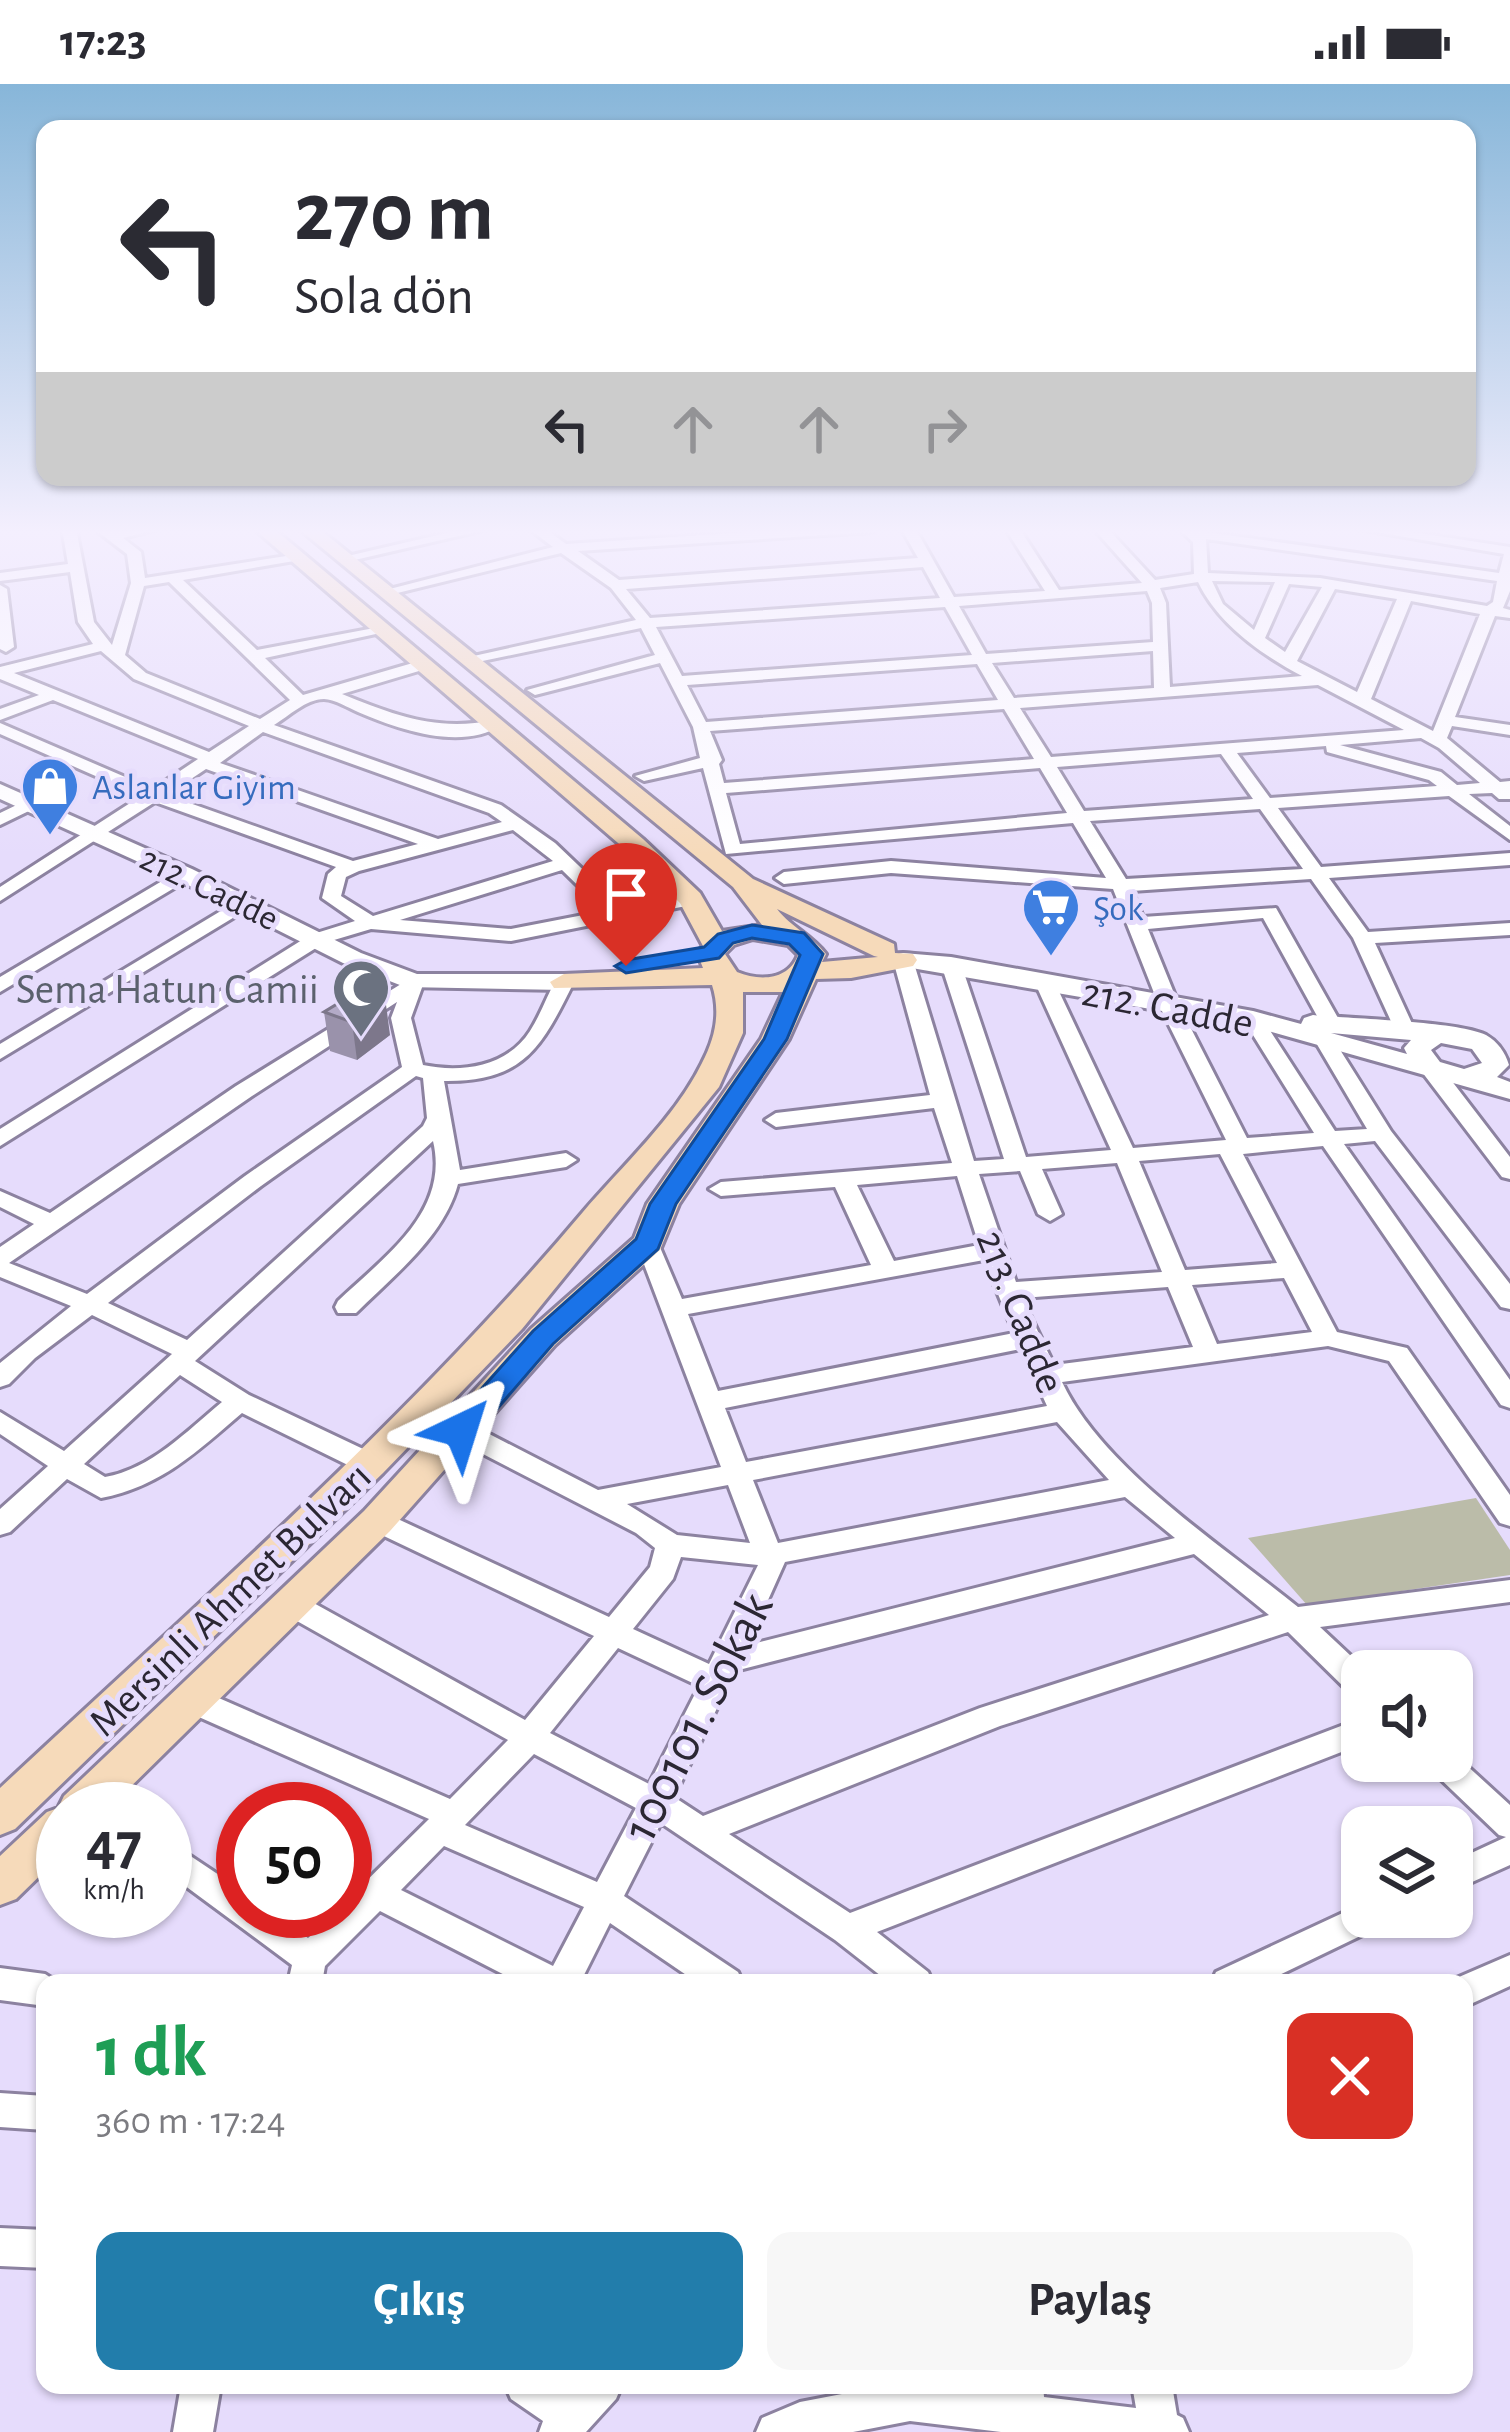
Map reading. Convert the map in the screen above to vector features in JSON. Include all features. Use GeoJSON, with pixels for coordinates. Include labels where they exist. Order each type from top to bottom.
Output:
{"type":"FeatureCollection","features":[{"type":"Feature","properties":{"kind":"main road","name":"Mersinli Ahmet Bulvarı"},"geometry":{"type":"LineString","coordinates":[[6,1802],[370,1464],[510,1321],[704,1087],[727,1050],[734,1011],[691,899],[634,844],[390,638]]}},
{"type":"Feature","properties":{"kind":"main road"},"geometry":{"type":"LineString","coordinates":[[442,638],[742,882],[798,950],[893,955]]}},
{"type":"Feature","properties":{"kind":"main road"},"geometry":{"type":"LineString","coordinates":[[742,882],[893,955]]}},
{"type":"Feature","properties":{"kind":"main road"},"geometry":{"type":"LineString","coordinates":[[717,958],[737,934],[851,970]]}},
{"type":"Feature","properties":{"kind":"main road"},"geometry":{"type":"LineString","coordinates":[[564,982],[717,958],[767,985],[798,950]]}},
{"type":"Feature","properties":{"kind":"main road","name":"Mersinli Ahmet Bulvarı"},"geometry":{"type":"LineString","coordinates":[[113,1782],[377,1521],[543,1337],[648,1243],[663,1204],[776,1039],[798,950]]}},
{"type":"Feature","properties":{"kind":"main road"},"geometry":{"type":"LineString","coordinates":[[776,1039],[851,970],[893,955]]}},
{"type":"Feature","properties":{"kind":"main road","name":"Mersinli Ahmet Bulvarı"},"geometry":{"type":"LineString","coordinates":[[0,1885],[36,1853]]}},
{"type":"Feature","properties":{"kind":"street"},"geometry":{"type":"LineString","coordinates":[[5,638],[6,646]]}},
{"type":"Feature","properties":{"kind":"street"},"geometry":{"type":"LineString","coordinates":[[99,638],[140,676],[265,727],[495,808],[566,863],[616,912]]}},
{"type":"Feature","properties":{"kind":"street"},"geometry":{"type":"LineString","coordinates":[[111,651],[116,638]]}},
{"type":"Feature","properties":{"kind":"street"},"geometry":{"type":"LineString","coordinates":[[238,638],[300,701]]}},
{"type":"Feature","properties":{"kind":"street"},"geometry":{"type":"LineString","coordinates":[[261,659],[346,638]]}},
{"type":"Feature","properties":{"kind":"street"},"geometry":{"type":"LineString","coordinates":[[468,659],[574,638]]}},
{"type":"Feature","properties":{"kind":"street"},"geometry":{"type":"LineString","coordinates":[[655,638],[701,727],[732,850],[1078,817],[1506,792]]}},
{"type":"Feature","properties":{"kind":"street"},"geometry":{"type":"LineString","coordinates":[[969,638],[1121,886],[1168,1003],[1328,1338]]}},
{"type":"Feature","properties":{"kind":"street"},"geometry":{"type":"LineString","coordinates":[[1160,638],[1162,694]]}},
{"type":"Feature","properties":{"kind":"street"},"geometry":{"type":"LineString","coordinates":[[1254,638],[1319,680],[1431,737],[1506,792]]}},
{"type":"Feature","properties":{"kind":"street"},"geometry":{"type":"LineString","coordinates":[[1288,662],[1301,638]]}},
{"type":"Feature","properties":{"kind":"street"},"geometry":{"type":"LineString","coordinates":[[1361,703],[1389,638]]}},
{"type":"Feature","properties":{"kind":"street"},"geometry":{"type":"LineString","coordinates":[[716,789],[1225,748],[1431,737],[1446,720],[1479,638]]}},
{"type":"Feature","properties":{"kind":"street"},"geometry":{"type":"LineString","coordinates":[[678,681],[1160,646]]}},
{"type":"Feature","properties":{"kind":"street"},"geometry":{"type":"LineString","coordinates":[[0,673],[111,651]]}},
{"type":"Feature","properties":{"kind":"street"},"geometry":{"type":"LineString","coordinates":[[535,690],[666,657]]}},
{"type":"Feature","properties":{"kind":"street"},"geometry":{"type":"LineString","coordinates":[[261,659],[326,691],[433,733],[453,735],[494,725]]}},
{"type":"Feature","properties":{"kind":"street"},"geometry":{"type":"LineString","coordinates":[[0,895],[300,701],[422,665]]}},
{"type":"Feature","properties":{"kind":"street"},"geometry":{"type":"LineString","coordinates":[[0,673],[210,762],[435,844]]}},
{"type":"Feature","properties":{"kind":"street"},"geometry":{"type":"LineString","coordinates":[[701,727],[1319,680]]}},
{"type":"Feature","properties":{"kind":"street"},"geometry":{"type":"LineString","coordinates":[[0,715],[53,695]]}},
{"type":"Feature","properties":{"kind":"street"},"geometry":{"type":"LineString","coordinates":[[1446,720],[1510,730]]}},
{"type":"Feature","properties":{"kind":"street"},"geometry":{"type":"LineString","coordinates":[[0,728],[157,797],[352,867]]}},
{"type":"Feature","properties":{"kind":"street"},"geometry":{"type":"LineString","coordinates":[[1312,742],[1435,776],[1510,835]]}},
{"type":"Feature","properties":{"kind":"street"},"geometry":{"type":"LineString","coordinates":[[1225,748],[1364,938],[1405,1030]]}},
{"type":"Feature","properties":{"kind":"street"},"geometry":{"type":"LineString","coordinates":[[644,776],[713,760]]}},
{"type":"Feature","properties":{"kind":"street","name":"212. Cadde"},"geometry":{"type":"LineString","coordinates":[[0,791],[414,982],[564,982]]}},
{"type":"Feature","properties":{"kind":"street"},"geometry":{"type":"LineString","coordinates":[[0,820],[29,804]]}},
{"type":"Feature","properties":{"kind":"street"},"geometry":{"type":"LineString","coordinates":[[518,823],[352,867],[337,874],[331,898],[371,923],[511,935],[691,899]]}},
{"type":"Feature","properties":{"kind":"street"},"geometry":{"type":"LineString","coordinates":[[784,878],[891,867],[1121,886],[1510,859]]}},
{"type":"Feature","properties":{"kind":"street"},"geometry":{"type":"LineString","coordinates":[[0,1139],[316,939],[566,863]]}},
{"type":"Feature","properties":{"kind":"street"},"geometry":{"type":"LineString","coordinates":[[0,986],[184,874]]}},
{"type":"Feature","properties":{"kind":"street"},"geometry":{"type":"LineString","coordinates":[[0,1053],[244,903]]}},
{"type":"Feature","properties":{"kind":"street"},"geometry":{"type":"LineString","coordinates":[[1135,923],[1269,912],[1381,1134],[1510,1300]]}},
{"type":"Feature","properties":{"kind":"street"},"geometry":{"type":"LineString","coordinates":[[1364,938],[1510,929]]}},
{"type":"Feature","properties":{"kind":"street","name":"212. Cadde"},"geometry":{"type":"LineString","coordinates":[[893,955],[1328,1033],[1470,1077]]}},
{"type":"Feature","properties":{"kind":"street","name":"213. Cadde"},"geometry":{"type":"LineString","coordinates":[[893,955],[1006,1291],[1063,1412],[1130,1486],[1293,1619],[1341,1665]]}},
{"type":"Feature","properties":{"kind":"street"},"geometry":{"type":"LineString","coordinates":[[951,964],[1023,1164],[1050,1214]]}},
{"type":"Feature","properties":{"kind":"street"},"geometry":{"type":"LineString","coordinates":[[347,1307],[428,1223],[446,1193],[448,1179],[423,1072],[401,1018],[414,982]]}},
{"type":"Feature","properties":{"kind":"street"},"geometry":{"type":"LineString","coordinates":[[0,1258],[48,1221],[414,982]]}},
{"type":"Feature","properties":{"kind":"street"},"geometry":{"type":"LineString","coordinates":[[0,1378],[253,1180],[423,1072],[453,1077],[506,1063],[532,1043],[564,982]]}},
{"type":"Feature","properties":{"kind":"street"},"geometry":{"type":"LineString","coordinates":[[1045,983],[1126,1157],[1171,1276],[1208,1353]]}},
{"type":"Feature","properties":{"kind":"street"},"geometry":{"type":"LineString","coordinates":[[1253,1019],[1326,1140],[1373,1199],[1510,1399]]}},
{"type":"Feature","properties":{"kind":"street"},"geometry":{"type":"LineString","coordinates":[[1328,1033],[1405,1030],[1471,1038],[1510,1031]]}},
{"type":"Feature","properties":{"kind":"street"},"geometry":{"type":"LineString","coordinates":[[1436,1035],[1417,1048],[1510,1172]]}},
{"type":"Feature","properties":{"kind":"street"},"geometry":{"type":"LineString","coordinates":[[1471,1038],[1510,1055]]}},
{"type":"Feature","properties":{"kind":"street"},"geometry":{"type":"LineString","coordinates":[[1470,1077],[1496,1065],[1492,1050],[1471,1038]]}},
{"type":"Feature","properties":{"kind":"street"},"geometry":{"type":"LineString","coordinates":[[1470,1077],[1510,1091]]}},
{"type":"Feature","properties":{"kind":"street"},"geometry":{"type":"LineString","coordinates":[[776,1120],[942,1100]]}},
{"type":"Feature","properties":{"kind":"street"},"geometry":{"type":"LineString","coordinates":[[5,1515],[184,1358],[436,1123]]}},
{"type":"Feature","properties":{"kind":"street"},"geometry":{"type":"LineString","coordinates":[[721,1189],[1381,1134]]}},
{"type":"Feature","properties":{"kind":"street"},"geometry":{"type":"LineString","coordinates":[[448,1179],[566,1160]]}},
{"type":"Feature","properties":{"kind":"street"},"geometry":{"type":"LineString","coordinates":[[842,1177],[885,1268]]}},
{"type":"Feature","properties":{"kind":"street"},"geometry":{"type":"LineString","coordinates":[[0,1198],[48,1221]]}},
{"type":"Feature","properties":{"kind":"street","name":"100101. Sokak"},"geometry":{"type":"LineString","coordinates":[[563,1974],[722,1671],[772,1564],[648,1243]]}},
{"type":"Feature","properties":{"kind":"street"},"geometry":{"type":"LineString","coordinates":[[671,1309],[995,1250]]}},
{"type":"Feature","properties":{"kind":"street"},"geometry":{"type":"LineString","coordinates":[[0,1268],[90,1304],[184,1358],[240,1401],[370,1464]]}},
{"type":"Feature","properties":{"kind":"street"},"geometry":{"type":"LineString","coordinates":[[1006,1291],[1292,1270]]}},
{"type":"Feature","properties":{"kind":"street"},"geometry":{"type":"LineString","coordinates":[[1045,1375],[1328,1338],[1398,1354],[1510,1516]]}},
{"type":"Feature","properties":{"kind":"street"},"geometry":{"type":"LineString","coordinates":[[712,1401],[1028,1339]]}},
{"type":"Feature","properties":{"kind":"street"},"geometry":{"type":"LineString","coordinates":[[0,1421],[101,1488],[128,1486],[240,1401]]}},
{"type":"Feature","properties":{"kind":"street"},"geometry":{"type":"LineString","coordinates":[[596,1500],[1063,1412]]}},
{"type":"Feature","properties":{"kind":"street"},"geometry":{"type":"LineString","coordinates":[[461,1430],[646,1526],[670,1545],[768,1555],[1130,1486]]}},
{"type":"Feature","properties":{"kind":"street"},"geometry":{"type":"LineString","coordinates":[[377,1521],[616,1629],[722,1671],[1197,1543]]}},
{"type":"Feature","properties":{"kind":"street"},"geometry":{"type":"LineString","coordinates":[[273,1938],[308,1971],[376,1893],[530,1737],[663,1571],[670,1545]]}},
{"type":"Feature","properties":{"kind":"street"},"geometry":{"type":"LineString","coordinates":[[701,1832],[991,1717],[1293,1619],[1510,1591]]}},
{"type":"Feature","properties":{"kind":"street"},"geometry":{"type":"LineString","coordinates":[[291,1604],[655,1802],[847,1929],[904,1974]]}},
{"type":"Feature","properties":{"kind":"street"},"geometry":{"type":"LineString","coordinates":[[194,1701],[603,1900],[713,1974]]}},
{"type":"Feature","properties":{"kind":"street"},"geometry":{"type":"LineString","coordinates":[[847,1929],[1341,1739]]}},
{"type":"Feature","properties":{"kind":"street"},"geometry":{"type":"LineString","coordinates":[[1464,1782],[1510,1825]]}},
{"type":"Feature","properties":{"kind":"street"},"geometry":{"type":"LineString","coordinates":[[1473,1867],[1510,1850]]}},
{"type":"Feature","properties":{"kind":"street"},"geometry":{"type":"LineString","coordinates":[[376,1893],[540,1974]]}},
{"type":"Feature","properties":{"kind":"street"},"geometry":{"type":"LineString","coordinates":[[1247,1974],[1341,1929]]}},
{"type":"Feature","properties":{"kind":"street"},"geometry":{"type":"LineString","coordinates":[[1473,1988],[1507,1976]]}},
{"type":"Feature","properties":{"kind":"street"},"geometry":{"type":"LineString","coordinates":[[0,1984],[36,1989]]}},
{"type":"Feature","properties":{"kind":"street"},"geometry":{"type":"LineString","coordinates":[[0,2110],[36,2113]]}},
{"type":"Feature","properties":{"kind":"street"},"geometry":{"type":"LineString","coordinates":[[0,2247],[36,2249]]}},
{"type":"Feature","properties":{"kind":"street"},"geometry":{"type":"LineString","coordinates":[[193,2432],[200,2394]]}},
{"type":"Feature","properties":{"kind":"street"},"geometry":{"type":"LineString","coordinates":[[534,2394],[564,2424],[593,2394]]}},
{"type":"Feature","properties":{"kind":"street"},"geometry":{"type":"LineString","coordinates":[[776,2432],[904,2394]]}},
{"type":"Feature","properties":{"kind":"street"},"geometry":{"type":"LineString","coordinates":[[925,2394],[1025,2400],[1164,2431],[1154,2394]]}},
{"type":"Feature","properties":{"kind":"green space"},"geometry":{"type":"Polygon","coordinates":[[[1476,1498],[1510,1550],[1510,1575],[1307,1605],[1248,1538],[1476,1498]]]}},
{"type":"Feature","properties":{"kind":"building"},"geometry":{"type":"Polygon","coordinates":[[[370,984],[383,988],[385,997],[352,1022],[324,1012],[370,984]]]}},
{"type":"Feature","properties":{"kind":"place","name":"Aslanlar Giyim"},"geometry":{"type":"Point","coordinates":[50,837]}},
{"type":"Feature","properties":{"kind":"place","name":"Şok"},"geometry":{"type":"Point","coordinates":[1051,958]}},
{"type":"Feature","properties":{"kind":"place","name":"Sema Hatun Camii"},"geometry":{"type":"Point","coordinates":[361,1039]}},
{"type":"Feature","properties":{"kind":"route"},"geometry":{"type":"LineString","coordinates":[[461,1430],[543,1337],[648,1243],[663,1204],[776,1039],[812,954],[796,938],[767,931],[737,934],[711,953],[626,966]]}}]}
